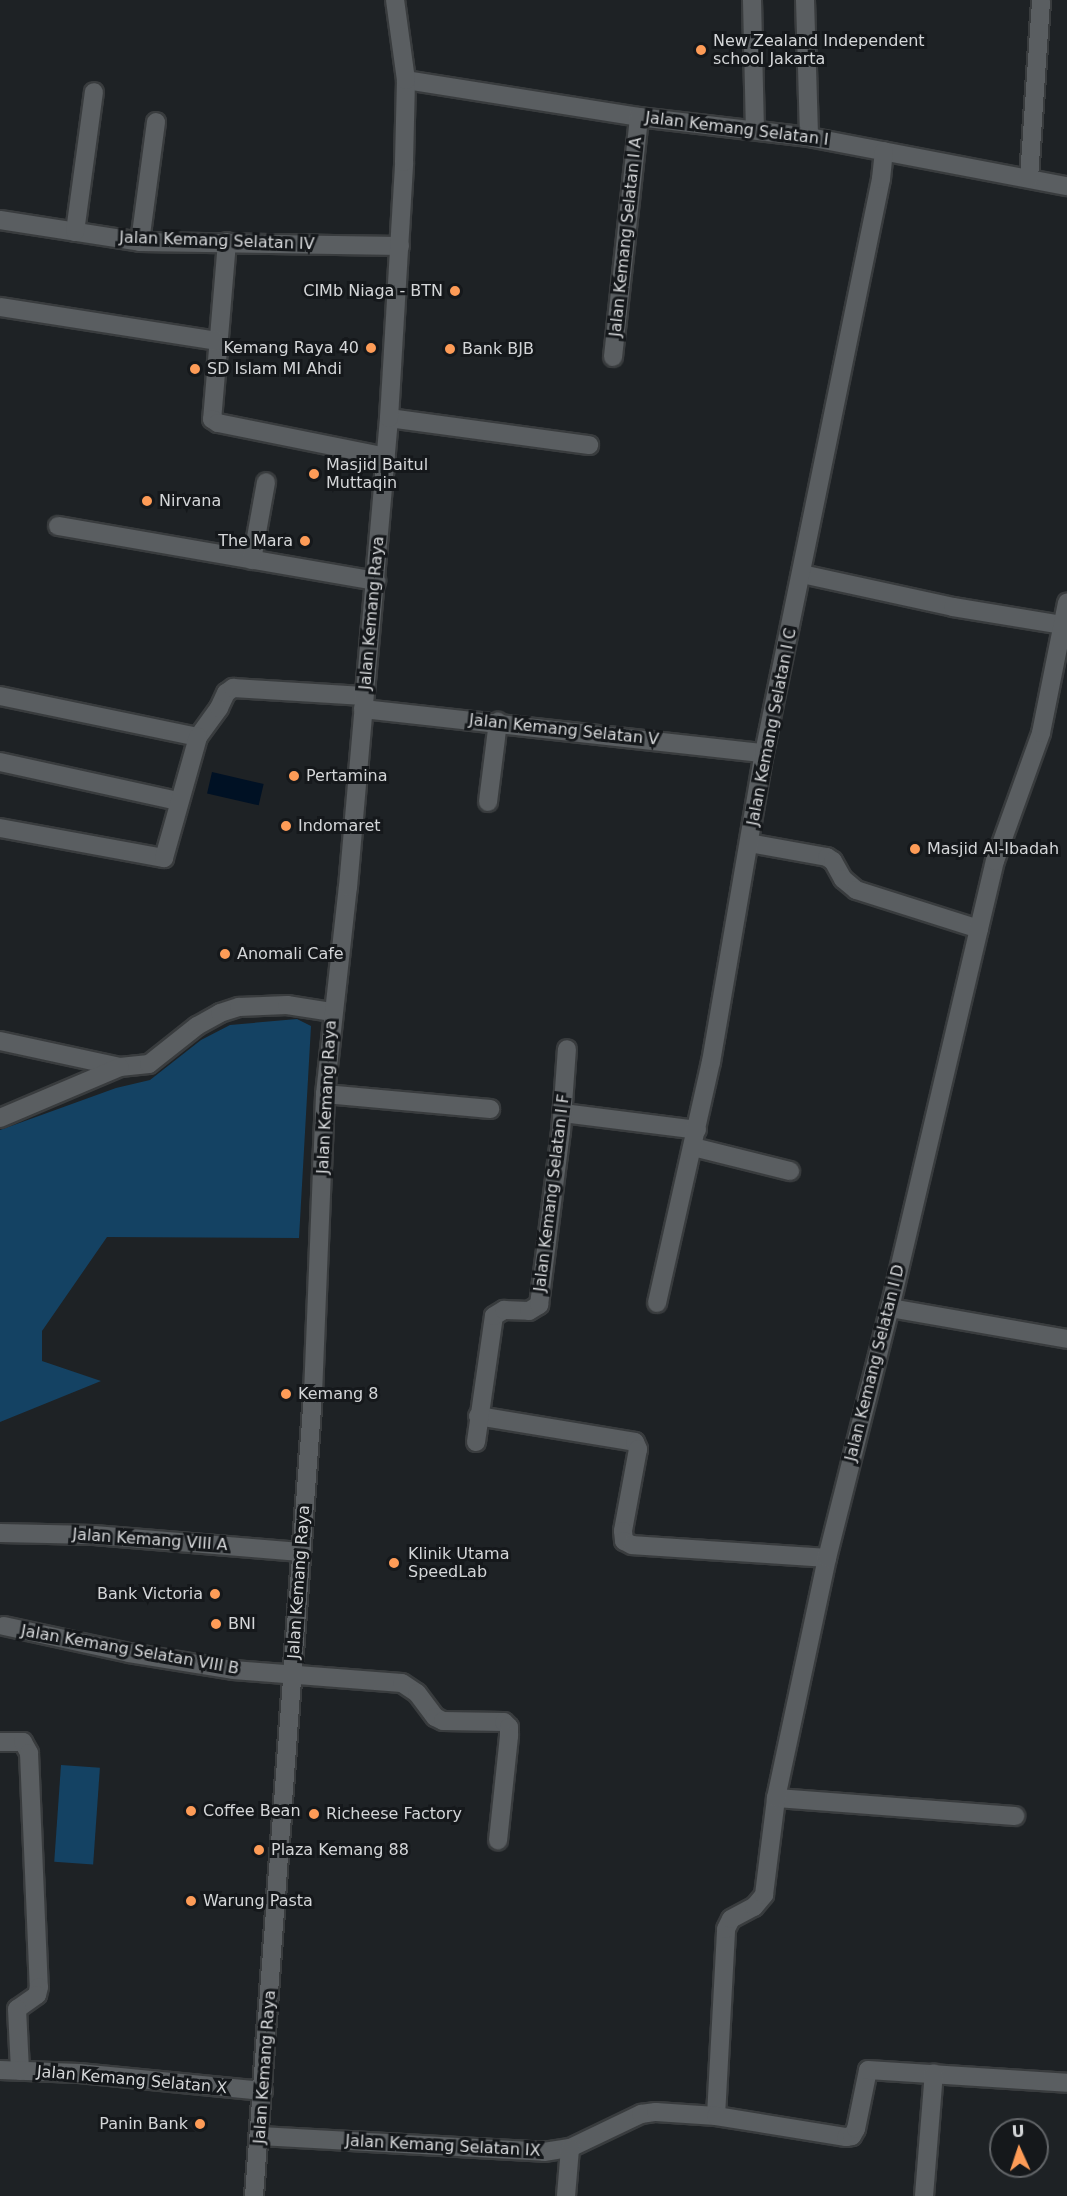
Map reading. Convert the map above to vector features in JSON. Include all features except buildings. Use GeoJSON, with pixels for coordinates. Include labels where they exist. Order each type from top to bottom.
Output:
{"type":"FeatureCollection","features":[{"type":"Feature","properties":{"kind":"street","name":"Jalan Kemang Raya"},"geometry":{"type":"LineString","coordinates":[[254,2196],[319,1286],[325,1094],[332,1012],[348,887],[389,418],[400,246],[406,80],[395,0]]}},
{"type":"Feature","properties":{"kind":"street"},"geometry":{"type":"LineString","coordinates":[[752,0],[755,130]]}},
{"type":"Feature","properties":{"kind":"street"},"geometry":{"type":"LineString","coordinates":[[805,0],[809,137]]}},
{"type":"Feature","properties":{"kind":"street"},"geometry":{"type":"LineString","coordinates":[[1029,178],[1041,0]]}},
{"type":"Feature","properties":{"kind":"street","name":"Jalan Kemang Selatan I"},"geometry":{"type":"LineString","coordinates":[[406,80],[639,117],[809,137],[1067,186]]}},
{"type":"Feature","properties":{"kind":"street"},"geometry":{"type":"LineString","coordinates":[[75,232],[94,92]]}},
{"type":"Feature","properties":{"kind":"street","name":"Jalan Kemang Selatan I A"},"geometry":{"type":"LineString","coordinates":[[613,357],[639,117]]}},
{"type":"Feature","properties":{"kind":"street"},"geometry":{"type":"LineString","coordinates":[[140,242],[156,122]]}},
{"type":"Feature","properties":{"kind":"street","name":"Jalan Kemang Selatan I C"},"geometry":{"type":"LineString","coordinates":[[657,1303],[711,1062],[764,753],[881,179],[884,151]]}},
{"type":"Feature","properties":{"kind":"street","name":"Jalan Kemang Selatan IV"},"geometry":{"type":"LineString","coordinates":[[0,220],[140,242],[400,246]]}},
{"type":"Feature","properties":{"kind":"street"},"geometry":{"type":"LineString","coordinates":[[227,242],[211,414],[215,421],[386,457]]}},
{"type":"Feature","properties":{"kind":"street"},"geometry":{"type":"LineString","coordinates":[[0,308],[217,341]]}},
{"type":"Feature","properties":{"kind":"street"},"geometry":{"type":"LineString","coordinates":[[389,418],[589,445]]}},
{"type":"Feature","properties":{"kind":"street"},"geometry":{"type":"LineString","coordinates":[[252,560],[266,482]]}},
{"type":"Feature","properties":{"kind":"street"},"geometry":{"type":"LineString","coordinates":[[58,526],[376,581]]}},
{"type":"Feature","properties":{"kind":"street"},"geometry":{"type":"LineString","coordinates":[[802,574],[953,607],[1062,625]]}},
{"type":"Feature","properties":{"kind":"street","name":"Jalan Kemang Selatan I D"},"geometry":{"type":"LineString","coordinates":[[716,2116],[726,1929],[731,1919],[754,1907],[764,1895],[776,1798],[827,1558],[890,1308],[1003,834],[1041,733],[1067,603]]}},
{"type":"Feature","properties":{"kind":"street","name":"Jalan Kemang Selatan V"},"geometry":{"type":"LineString","coordinates":[[198,737],[219,708],[224,696],[233,688],[364,702],[498,722],[764,753]]}},
{"type":"Feature","properties":{"kind":"street"},"geometry":{"type":"LineString","coordinates":[[0,696],[198,737],[178,801],[166,854],[161,859],[0,828]]}},
{"type":"Feature","properties":{"kind":"street"},"geometry":{"type":"LineString","coordinates":[[488,802],[498,722]]}},
{"type":"Feature","properties":{"kind":"street"},"geometry":{"type":"LineString","coordinates":[[0,762],[178,801]]}},
{"type":"Feature","properties":{"kind":"street"},"geometry":{"type":"LineString","coordinates":[[749,843],[827,857],[833,861],[843,879],[856,890],[979,929]]}},
{"type":"Feature","properties":{"kind":"street"},"geometry":{"type":"LineString","coordinates":[[0,1118],[120,1067],[149,1064],[197,1026],[220,1013],[239,1007],[287,1005],[332,1012]]}},
{"type":"Feature","properties":{"kind":"street"},"geometry":{"type":"LineString","coordinates":[[0,1041],[120,1067]]}},
{"type":"Feature","properties":{"kind":"street","name":"Jalan Kemang Selatan I F"},"geometry":{"type":"LineString","coordinates":[[476,1442],[494,1316],[504,1310],[529,1311],[539,1305],[563,1113],[567,1049]]}},
{"type":"Feature","properties":{"kind":"street"},"geometry":{"type":"LineString","coordinates":[[325,1094],[490,1109]]}},
{"type":"Feature","properties":{"kind":"street"},"geometry":{"type":"LineString","coordinates":[[563,1113],[695,1139],[790,1171]]}},
{"type":"Feature","properties":{"kind":"street"},"geometry":{"type":"LineString","coordinates":[[890,1308],[1067,1339]]}},
{"type":"Feature","properties":{"kind":"street"},"geometry":{"type":"LineString","coordinates":[[478,1416],[635,1442],[638,1449],[623,1531],[624,1541],[632,1545],[827,1558]]}},
{"type":"Feature","properties":{"kind":"street","name":"Jalan Kemang VIII A"},"geometry":{"type":"LineString","coordinates":[[0,1533],[94,1535],[300,1552]]}},
{"type":"Feature","properties":{"kind":"street","name":"Jalan Kemang Selatan VIII B"},"geometry":{"type":"LineString","coordinates":[[4,1626],[129,1653],[233,1670],[402,1683],[417,1693],[435,1718],[443,1721],[506,1723],[509,1736],[498,1840]]}},
{"type":"Feature","properties":{"kind":"street"},"geometry":{"type":"LineString","coordinates":[[0,1742],[23,1742],[29,1753],[39,1987],[37,1995],[20,2006],[16,2016],[20,2071]]}},
{"type":"Feature","properties":{"kind":"street"},"geometry":{"type":"LineString","coordinates":[[776,1798],[1015,1816]]}},
{"type":"Feature","properties":{"kind":"street","name":"Jalan Kemang Selatan X"},"geometry":{"type":"LineString","coordinates":[[0,2070],[79,2073],[263,2091]]}},
{"type":"Feature","properties":{"kind":"street","name":"Jalan Kemang Selatan IX"},"geometry":{"type":"LineString","coordinates":[[260,2136],[544,2152],[570,2148],[641,2114],[656,2112],[716,2116],[850,2137],[856,2129],[868,2070],[1067,2083]]}},
{"type":"Feature","properties":{"kind":"street"},"geometry":{"type":"LineString","coordinates":[[924,2196],[934,2073]]}},
{"type":"Feature","properties":{"kind":"street"},"geometry":{"type":"LineString","coordinates":[[566,2196],[570,2148]]}},
{"type":"Feature","properties":{"kind":"shaded area"},"geometry":{"type":"Polygon","coordinates":[[[212,772],[264,784],[259,805],[207,793],[212,772]]]}},
{"type":"Feature","properties":{"kind":"shaded area"},"geometry":{"type":"Polygon","coordinates":[[[297,1019],[311,1026],[299,1238],[107,1237],[42,1331],[42,1361],[101,1381],[0,1422],[0,1130],[116,1088],[150,1080],[201,1040],[230,1025],[297,1019]]]}},
{"type":"Feature","properties":{"kind":"shaded area"},"geometry":{"type":"Polygon","coordinates":[[[61,1765],[100,1768],[93,1864],[54,1862],[61,1765]]]}},
{"type":"Feature","properties":{"kind":"place","name":"New Zealand Independent school Jakarta"},"geometry":{"type":"Point","coordinates":[701,50]}},
{"type":"Feature","properties":{"kind":"place","name":"CIMb Niaga - BTN"},"geometry":{"type":"Point","coordinates":[455,291]}},
{"type":"Feature","properties":{"kind":"place","name":"Kemang Raya 40"},"geometry":{"type":"Point","coordinates":[371,348]}},
{"type":"Feature","properties":{"kind":"place","name":"Bank BJB"},"geometry":{"type":"Point","coordinates":[450,349]}},
{"type":"Feature","properties":{"kind":"place","name":"SD Islam MI Ahdi"},"geometry":{"type":"Point","coordinates":[195,369]}},
{"type":"Feature","properties":{"kind":"place","name":"Masjid Baitul Muttaqin"},"geometry":{"type":"Point","coordinates":[314,474]}},
{"type":"Feature","properties":{"kind":"place","name":"Nirvana"},"geometry":{"type":"Point","coordinates":[147,501]}},
{"type":"Feature","properties":{"kind":"place","name":"The Mara"},"geometry":{"type":"Point","coordinates":[305,541]}},
{"type":"Feature","properties":{"kind":"place","name":"Pertamina"},"geometry":{"type":"Point","coordinates":[294,776]}},
{"type":"Feature","properties":{"kind":"place","name":"Indomaret"},"geometry":{"type":"Point","coordinates":[286,826]}},
{"type":"Feature","properties":{"kind":"place","name":"Masjid Al-Ibadah"},"geometry":{"type":"Point","coordinates":[915,849]}},
{"type":"Feature","properties":{"kind":"place","name":"Anomali Cafe"},"geometry":{"type":"Point","coordinates":[225,954]}},
{"type":"Feature","properties":{"kind":"place","name":"Kemang 8"},"geometry":{"type":"Point","coordinates":[286,1394]}},
{"type":"Feature","properties":{"kind":"place","name":"Klinik Utama SpeedLab"},"geometry":{"type":"Point","coordinates":[394,1563]}},
{"type":"Feature","properties":{"kind":"place","name":"Bank Victoria"},"geometry":{"type":"Point","coordinates":[215,1594]}},
{"type":"Feature","properties":{"kind":"place","name":"BNI"},"geometry":{"type":"Point","coordinates":[216,1624]}},
{"type":"Feature","properties":{"kind":"place","name":"Coffee Bean"},"geometry":{"type":"Point","coordinates":[191,1811]}},
{"type":"Feature","properties":{"kind":"place","name":"Richeese Factory"},"geometry":{"type":"Point","coordinates":[314,1814]}},
{"type":"Feature","properties":{"kind":"place","name":"Plaza Kemang 88"},"geometry":{"type":"Point","coordinates":[259,1850]}},
{"type":"Feature","properties":{"kind":"place","name":"Warung Pasta"},"geometry":{"type":"Point","coordinates":[191,1901]}},
{"type":"Feature","properties":{"kind":"place","name":"Panin Bank"},"geometry":{"type":"Point","coordinates":[200,2124]}}]}
